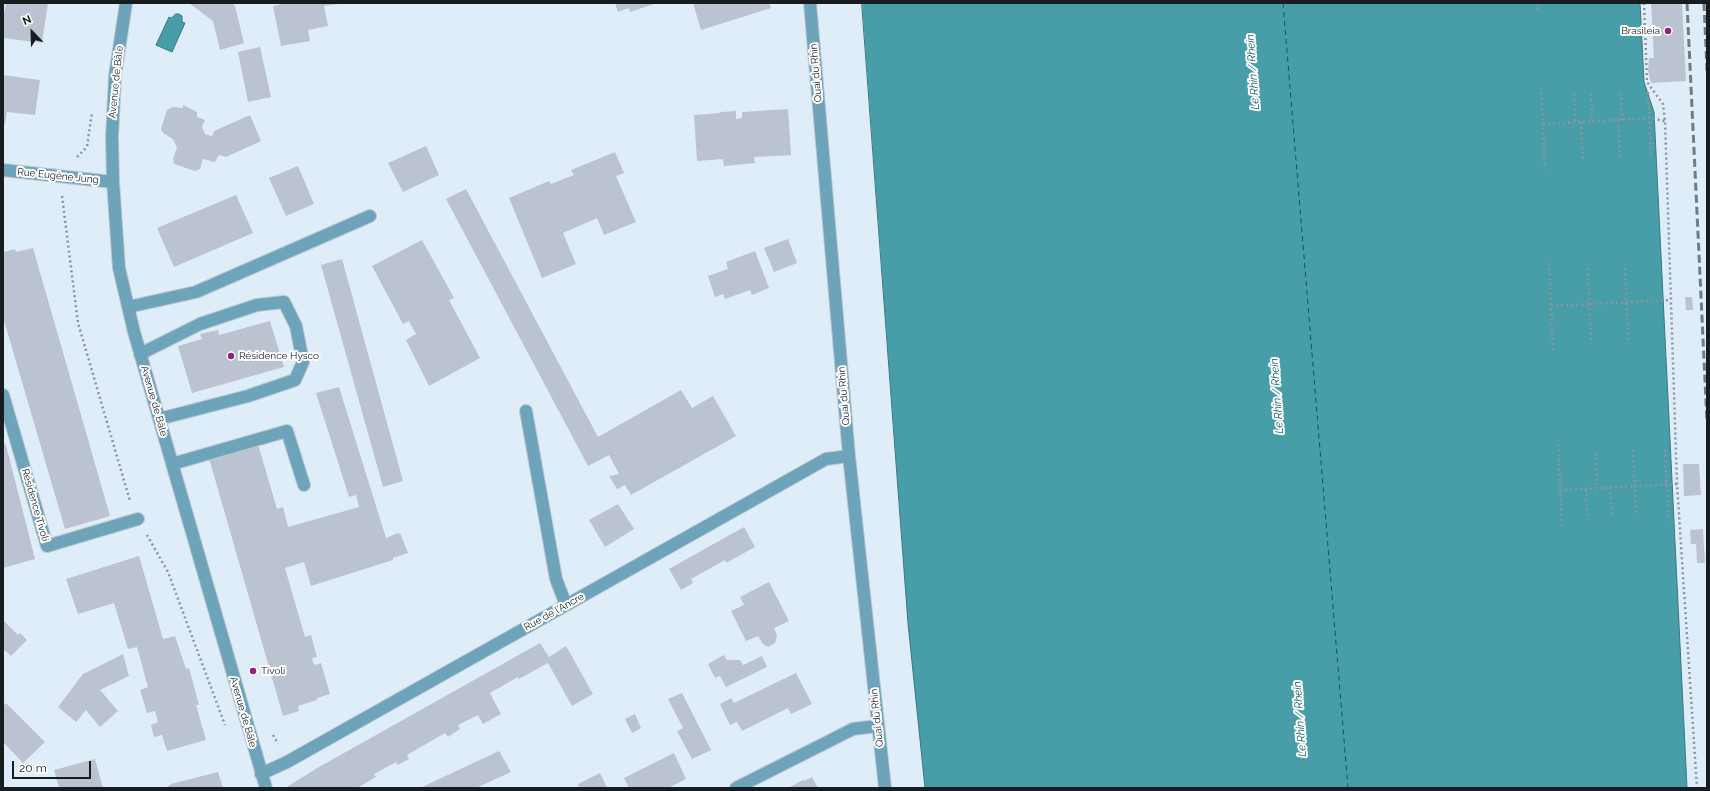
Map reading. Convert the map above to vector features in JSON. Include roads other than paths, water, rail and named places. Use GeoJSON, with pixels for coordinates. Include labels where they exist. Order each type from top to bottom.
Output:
{"type":"FeatureCollection","features":[{"type":"Feature","properties":{"kind":"street","name":"Avenue de Bâle"},"geometry":{"type":"LineString","coordinates":[[126,3],[115,76],[112,137],[113,182],[119,268],[140,354],[266,788]]}},
{"type":"Feature","properties":{"kind":"street","name":"Quai du Rhin"},"geometry":{"type":"LineString","coordinates":[[810,3],[849,456],[877,726],[885,788]]}},
{"type":"Feature","properties":{"kind":"street","name":"Rue Eugène Jung"},"geometry":{"type":"LineString","coordinates":[[3,170],[113,182]]}},
{"type":"Feature","properties":{"kind":"street"},"geometry":{"type":"LineString","coordinates":[[128,307],[196,292],[370,216]]}},
{"type":"Feature","properties":{"kind":"street"},"geometry":{"type":"LineString","coordinates":[[140,354],[200,324],[257,305],[284,302],[296,326],[303,362],[295,380],[248,396],[159,419]]}},
{"type":"Feature","properties":{"kind":"street","name":"Résidence Tivoli"},"geometry":{"type":"LineString","coordinates":[[3,395],[47,546],[138,519]]}},
{"type":"Feature","properties":{"kind":"street"},"geometry":{"type":"LineString","coordinates":[[526,411],[556,579],[566,605]]}},
{"type":"Feature","properties":{"kind":"street"},"geometry":{"type":"LineString","coordinates":[[172,464],[287,432],[304,485]]}},
{"type":"Feature","properties":{"kind":"street","name":"Rue de l'Ancre"},"geometry":{"type":"LineString","coordinates":[[261,774],[287,762],[826,459],[849,456]]}},
{"type":"Feature","properties":{"kind":"street"},"geometry":{"type":"LineString","coordinates":[[736,788],[853,729],[877,726]]}},
{"type":"Feature","properties":{"kind":"water","name":"Le Rhin / Rhein"},"geometry":{"type":"Polygon","coordinates":[[[862,3],[1640,3],[1644,82],[1654,112],[1687,788],[925,788],[908,623],[862,3]]]}},
{"type":"Feature","properties":{"kind":"water"},"geometry":{"type":"Polygon","coordinates":[[[176,14],[182,16],[182,22],[185,23],[172,52],[156,45],[169,17],[171,18],[176,14]]]}},
{"type":"Feature","properties":{"kind":"railway"},"geometry":{"type":"LineString","coordinates":[[1687,3],[1707,422]]}},
{"type":"Feature","properties":{"kind":"railway"},"geometry":{"type":"LineString","coordinates":[[1704,3],[1707,71]]}},
{"type":"Feature","properties":{"kind":"place","name":"Brasileia"},"geometry":{"type":"Point","coordinates":[1668,31]}},
{"type":"Feature","properties":{"kind":"place","name":"Résidence Hysco"},"geometry":{"type":"Point","coordinates":[231,356]}},
{"type":"Feature","properties":{"kind":"place","name":"Tivoli"},"geometry":{"type":"Point","coordinates":[253,671]}}]}
